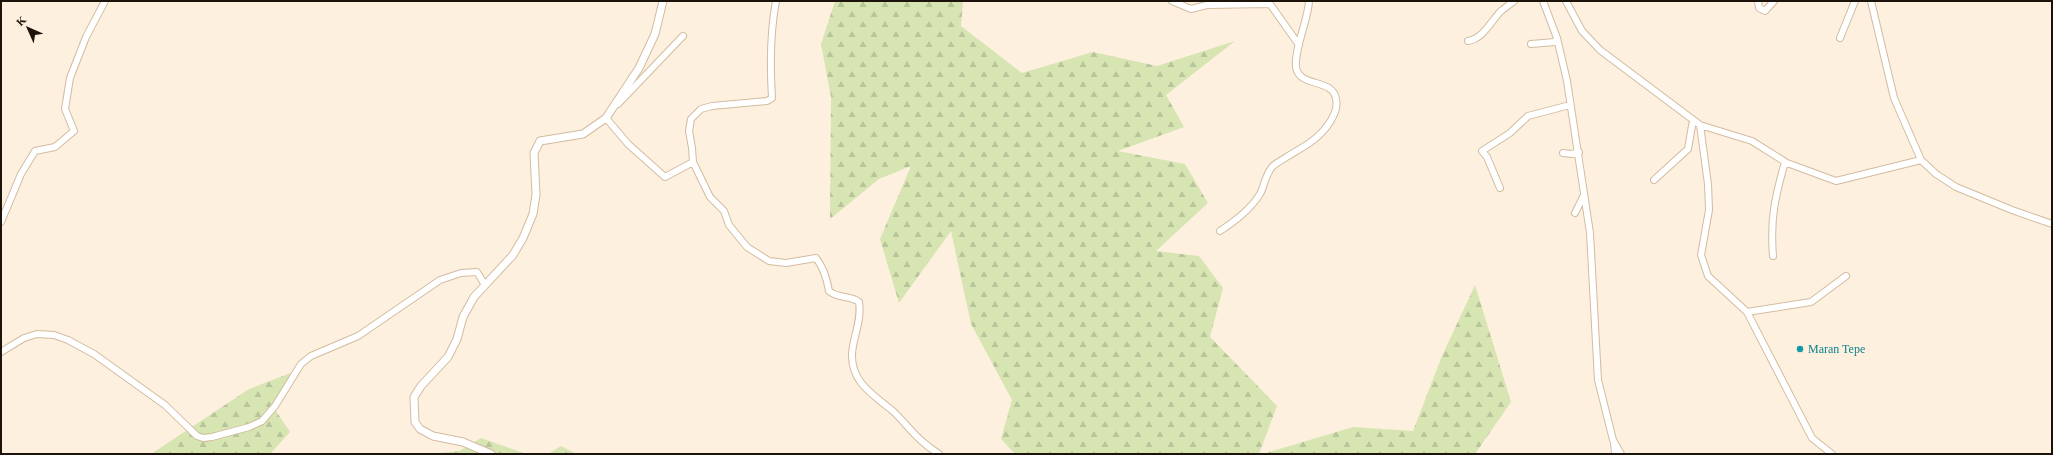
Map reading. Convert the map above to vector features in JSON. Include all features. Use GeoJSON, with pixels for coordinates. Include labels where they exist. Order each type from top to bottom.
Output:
{"type":"FeatureCollection","features":[{"type":"Feature","properties":{"kind":"street"},"geometry":{"type":"LineString","coordinates":[[1,222],[20,174],[35,151],[55,147],[74,131],[65,108],[70,78],[86,37],[104,1]]}},
{"type":"Feature","properties":{"kind":"street"},"geometry":{"type":"LineString","coordinates":[[606,118],[639,68],[655,34],[663,1]]}},
{"type":"Feature","properties":{"kind":"street"},"geometry":{"type":"LineString","coordinates":[[776,1],[772,31],[772,98],[767,101],[712,106],[701,109],[691,119],[689,131],[693,162],[699,178],[710,197],[724,211],[729,226],[747,247],[768,261],[786,263],[816,258],[827,280],[829,291],[835,296],[853,298],[859,302],[861,311],[852,355],[856,372],[865,387],[879,402],[893,412],[915,437],[939,454]]}},
{"type":"Feature","properties":{"kind":"street"},"geometry":{"type":"LineString","coordinates":[[1172,1],[1191,9],[1207,5],[1270,4],[1299,45]]}},
{"type":"Feature","properties":{"kind":"street"},"geometry":{"type":"LineString","coordinates":[[1220,231],[1241,217],[1260,194],[1268,171],[1274,165],[1316,140],[1333,117],[1336,107],[1336,98],[1333,92],[1325,86],[1304,79],[1296,67],[1299,45],[1309,13],[1309,1]]}},
{"type":"Feature","properties":{"kind":"street"},"geometry":{"type":"LineString","coordinates":[[1468,40],[1474,40],[1482,34],[1501,12],[1514,1]]}},
{"type":"Feature","properties":{"kind":"street"},"geometry":{"type":"LineString","coordinates":[[1543,1],[1557,38],[1567,81],[1579,152],[1590,233],[1598,380],[1615,454]]}},
{"type":"Feature","properties":{"kind":"street"},"geometry":{"type":"LineString","coordinates":[[1566,1],[1582,31],[1600,50],[1700,125],[1752,141],[1785,162],[1836,181],[1921,160]]}},
{"type":"Feature","properties":{"kind":"street"},"geometry":{"type":"LineString","coordinates":[[1758,1],[1759,8],[1765,11],[1774,1]]}},
{"type":"Feature","properties":{"kind":"street"},"geometry":{"type":"LineString","coordinates":[[1840,38],[1855,1]]}},
{"type":"Feature","properties":{"kind":"street"},"geometry":{"type":"LineString","coordinates":[[1871,1],[1894,98],[1921,160],[1936,174],[1956,187],[2012,210],[2052,224]]}},
{"type":"Feature","properties":{"kind":"street"},"geometry":{"type":"LineString","coordinates":[[491,454],[463,442],[433,436],[420,429],[415,422],[414,397],[421,386],[448,357],[457,339],[463,317],[474,297],[513,255],[533,214],[536,194],[534,153],[540,141],[583,134],[606,118],[683,36]]}},
{"type":"Feature","properties":{"kind":"street"},"geometry":{"type":"LineString","coordinates":[[1531,44],[1555,42],[1557,38]]}},
{"type":"Feature","properties":{"kind":"street"},"geometry":{"type":"LineString","coordinates":[[1500,188],[1487,157],[1482,151],[1510,133],[1528,116],[1570,105]]}},
{"type":"Feature","properties":{"kind":"street"},"geometry":{"type":"LineString","coordinates":[[606,118],[628,144],[665,177],[693,162]]}},
{"type":"Feature","properties":{"kind":"street"},"geometry":{"type":"LineString","coordinates":[[1654,180],[1688,149],[1693,120]]}},
{"type":"Feature","properties":{"kind":"street"},"geometry":{"type":"LineString","coordinates":[[1700,125],[1708,184],[1709,210],[1701,255],[1708,276],[1747,312],[1812,438],[1832,454]]}},
{"type":"Feature","properties":{"kind":"street"},"geometry":{"type":"LineString","coordinates":[[1562,153],[1572,154],[1579,152]]}},
{"type":"Feature","properties":{"kind":"street"},"geometry":{"type":"LineString","coordinates":[[1773,256],[1771,228],[1775,196],[1785,162]]}},
{"type":"Feature","properties":{"kind":"street"},"geometry":{"type":"LineString","coordinates":[[1575,213],[1581,204],[1585,193]]}},
{"type":"Feature","properties":{"kind":"street"},"geometry":{"type":"LineString","coordinates":[[1,352],[24,338],[37,334],[54,335],[68,340],[94,354],[165,405],[197,436],[204,438],[212,437],[250,427],[262,421],[275,406],[301,364],[327,348],[358,336],[440,280],[461,273],[478,272],[485,285]]}},
{"type":"Feature","properties":{"kind":"street"},"geometry":{"type":"LineString","coordinates":[[1747,312],[1811,302],[1846,276]]}},
{"type":"Feature","properties":{"kind":"street"},"geometry":{"type":"LineString","coordinates":[[1613,440],[1621,454]]}},
{"type":"Feature","properties":{"kind":"green space"},"geometry":{"type":"Polygon","coordinates":[[[835,1],[963,1],[961,26],[1022,73],[1093,52],[1157,66],[1235,41],[1166,95],[1184,127],[1118,151],[1185,164],[1208,203],[1156,251],[1199,256],[1223,288],[1210,337],[1277,406],[1259,454],[1015,454],[1001,439],[1012,400],[971,324],[951,231],[899,303],[880,239],[911,166],[879,179],[830,219],[831,97],[821,44],[835,1]]]}},
{"type":"Feature","properties":{"kind":"green space"},"geometry":{"type":"Polygon","coordinates":[[[1475,285],[1511,402],[1475,454],[1262,454],[1353,427],[1413,431],[1442,356],[1475,285]]]}},
{"type":"Feature","properties":{"kind":"green space"},"geometry":{"type":"Polygon","coordinates":[[[296,371],[277,401],[276,411],[290,432],[270,454],[151,454],[249,389],[296,371]]]}},
{"type":"Feature","properties":{"kind":"green space"},"geometry":{"type":"Polygon","coordinates":[[[481,438],[526,454],[427,454],[459,451],[481,438]]]}},
{"type":"Feature","properties":{"kind":"green space"},"geometry":{"type":"Polygon","coordinates":[[[561,446],[577,454],[548,454],[561,446]]]}},
{"type":"Feature","properties":{"kind":"place","name":"Maran Tepe"},"geometry":{"type":"Point","coordinates":[1800,349]}}]}
